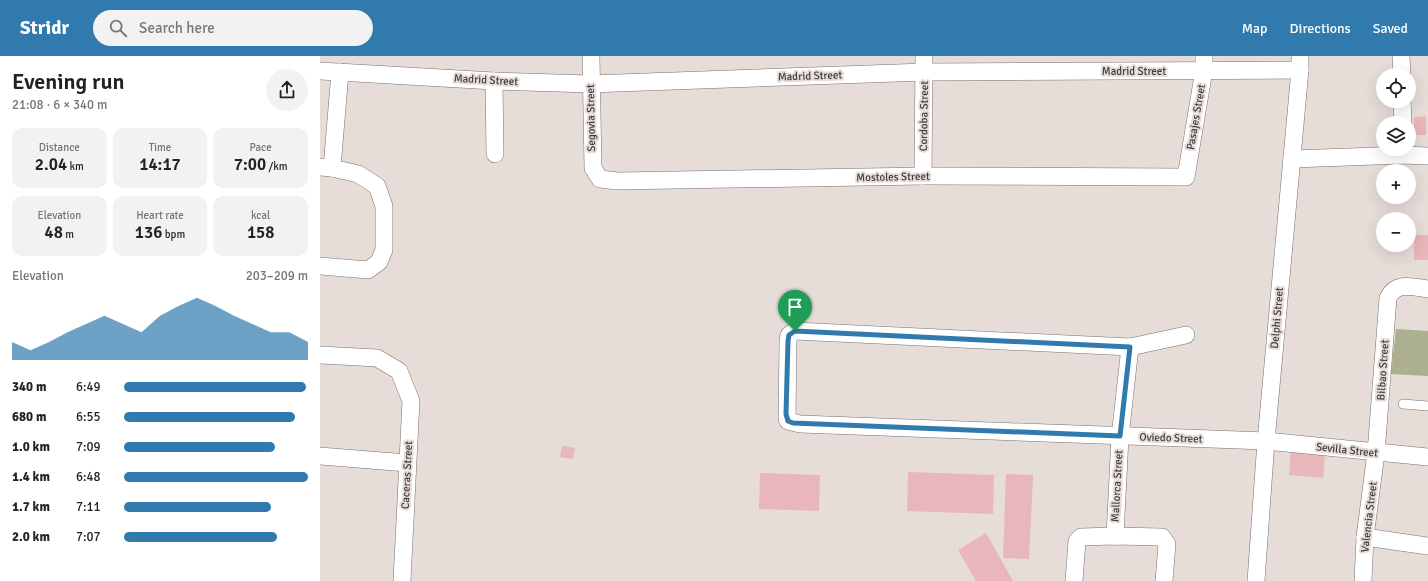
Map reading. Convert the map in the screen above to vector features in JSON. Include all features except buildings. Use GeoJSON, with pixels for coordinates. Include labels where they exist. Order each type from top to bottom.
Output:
{"type":"FeatureCollection","features":[{"type":"Feature","properties":{"kind":"street","name":"Segovia Street"},"geometry":{"type":"LineString","coordinates":[[591,56],[590,84],[593,168],[600,179]]}},
{"type":"Feature","properties":{"kind":"street"},"geometry":{"type":"LineString","coordinates":[[1401,56],[1402,68]]}},
{"type":"Feature","properties":{"kind":"street","name":"Pasajes Street"},"geometry":{"type":"LineString","coordinates":[[1186,177],[1204,63]]}},
{"type":"Feature","properties":{"kind":"street","name":"Madrid Street"},"geometry":{"type":"LineString","coordinates":[[320,71],[494,81],[590,84],[925,64],[1300,63]]}},
{"type":"Feature","properties":{"kind":"street","name":"Delphi Street"},"geometry":{"type":"LineString","coordinates":[[1256,581],[1266,441],[1300,63]]}},
{"type":"Feature","properties":{"kind":"street","name":"Cordoba Street"},"geometry":{"type":"LineString","coordinates":[[923,176],[925,64]]}},
{"type":"Feature","properties":{"kind":"street"},"geometry":{"type":"LineString","coordinates":[[320,266],[368,270],[379,262],[384,250],[384,206],[377,186],[358,174],[326,168],[340,72]]}},
{"type":"Feature","properties":{"kind":"street"},"geometry":{"type":"LineString","coordinates":[[494,81],[495,154]]}},
{"type":"Feature","properties":{"kind":"street"},"geometry":{"type":"LineString","coordinates":[[1292,159],[1376,154]]}},
{"type":"Feature","properties":{"kind":"street"},"geometry":{"type":"LineString","coordinates":[[1416,154],[1428,156]]}},
{"type":"Feature","properties":{"kind":"street","name":"Mostoles Street"},"geometry":{"type":"LineString","coordinates":[[600,179],[617,181],[923,176],[1186,177]]}},
{"type":"Feature","properties":{"kind":"street","name":"Bilbao Street"},"geometry":{"type":"LineString","coordinates":[[1376,453],[1388,298],[1394,289],[1398,287],[1409,286],[1428,289]]}},
{"type":"Feature","properties":{"kind":"street","name":"Oviedo Street"},"geometry":{"type":"LineString","coordinates":[[1130,347],[795,331],[789,335],[788,341],[786,414],[788,421],[800,424],[1266,441]]}},
{"type":"Feature","properties":{"kind":"street"},"geometry":{"type":"LineString","coordinates":[[1130,347],[1186,334]]}},
{"type":"Feature","properties":{"kind":"street","name":"Mallorca Street"},"geometry":{"type":"LineString","coordinates":[[1115,536],[1120,436],[1130,347]]}},
{"type":"Feature","properties":{"kind":"street","name":"Caceras Street"},"geometry":{"type":"LineString","coordinates":[[320,355],[377,358],[399,371],[411,401],[402,581]]}},
{"type":"Feature","properties":{"kind":"street","name":"Sevilla Street"},"geometry":{"type":"LineString","coordinates":[[1266,441],[1428,458]]}},
{"type":"Feature","properties":{"kind":"street","name":"Valencia Street"},"geometry":{"type":"LineString","coordinates":[[1363,581],[1365,537],[1376,453]]}},
{"type":"Feature","properties":{"kind":"street"},"geometry":{"type":"LineString","coordinates":[[320,456],[407,463]]}},
{"type":"Feature","properties":{"kind":"street","name":"Mallorca Street"},"geometry":{"type":"LineString","coordinates":[[1074,581],[1078,539],[1115,536],[1162,537],[1166,544],[1164,581]]}},
{"type":"Feature","properties":{"kind":"street"},"geometry":{"type":"LineString","coordinates":[[1365,537],[1428,546]]}},
{"type":"Feature","properties":{"kind":"lane"},"geometry":{"type":"LineString","coordinates":[[1403,404],[1428,406]]}},
{"type":"Feature","properties":{"kind":"green space"},"geometry":{"type":"Polygon","coordinates":[[[1396,329],[1428,331],[1428,376],[1391,374],[1396,329]]]}},
{"type":"Feature","properties":{"kind":"route"},"geometry":{"type":"LineString","coordinates":[[795,331],[1130,347],[1120,436],[793,423],[788,421],[786,414],[788,341],[791,332],[795,331]]}}]}
